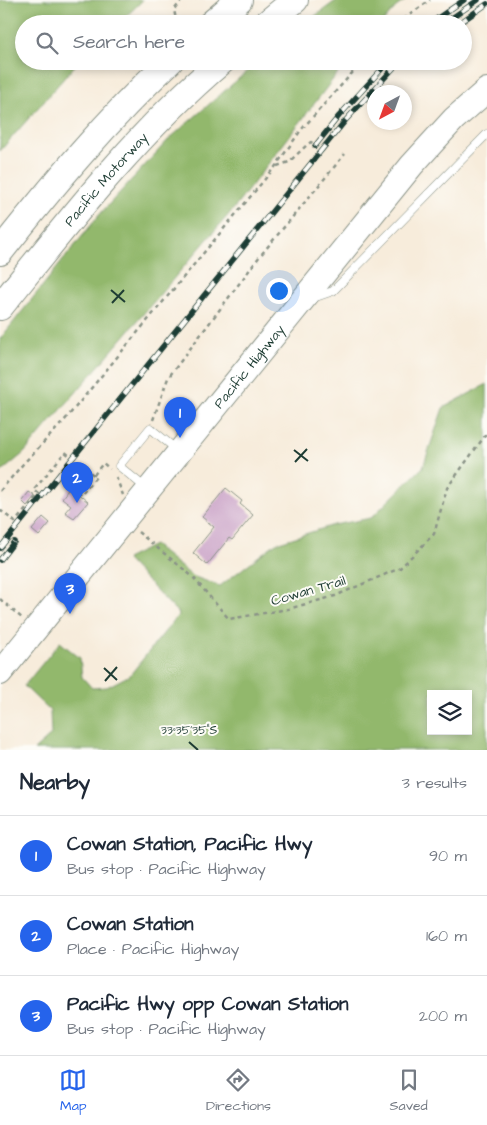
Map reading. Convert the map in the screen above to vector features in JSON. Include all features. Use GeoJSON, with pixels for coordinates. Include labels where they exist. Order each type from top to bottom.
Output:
{"type":"FeatureCollection","features":[{"type":"Feature","properties":{"kind":"highway"},"geometry":{"type":"LineString","coordinates":[[221,15],[238,0]]}},
{"type":"Feature","properties":{"kind":"highway"},"geometry":{"type":"LineString","coordinates":[[277,15],[295,0]]}},
{"type":"Feature","properties":{"kind":"highway"},"geometry":{"type":"LineString","coordinates":[[0,252],[52,187],[99,133],[161,70]]}},
{"type":"Feature","properties":{"kind":"highway","name":"Pacific Motorway"},"geometry":{"type":"LineString","coordinates":[[0,307],[120,160],[170,108],[212,70]]}},
{"type":"Feature","properties":{"kind":"main road","name":"Pacific Highway"},"geometry":{"type":"LineString","coordinates":[[0,673],[432,143],[454,119],[487,90]]}},
{"type":"Feature","properties":{"kind":"lane"},"geometry":{"type":"LineString","coordinates":[[300,304],[333,291],[487,134]]}},
{"type":"Feature","properties":{"kind":"lane"},"geometry":{"type":"LineString","coordinates":[[148,490],[120,466],[150,428],[179,452]]}},
{"type":"Feature","properties":{"kind":"path"},"geometry":{"type":"LineString","coordinates":[[175,15],[174,10],[182,0]]}},
{"type":"Feature","properties":{"kind":"path"},"geometry":{"type":"LineString","coordinates":[[409,15],[430,0]]}},
{"type":"Feature","properties":{"kind":"path"},"geometry":{"type":"LineString","coordinates":[[0,491],[64,421],[275,167],[301,130],[355,70]]}},
{"type":"Feature","properties":{"kind":"path"},"geometry":{"type":"LineString","coordinates":[[275,167],[289,162],[311,142],[316,145]]}},
{"type":"Feature","properties":{"kind":"path"},"geometry":{"type":"LineString","coordinates":[[150,428],[168,378],[260,256],[345,154]]}},
{"type":"Feature","properties":{"kind":"path","name":"Cowan Trail"},"geometry":{"type":"LineString","coordinates":[[124,520],[192,576],[229,619],[288,609],[335,596],[400,568],[434,534],[447,488],[487,433]]}},
{"type":"Feature","properties":{"kind":"path"},"geometry":{"type":"LineString","coordinates":[[0,510],[16,523],[39,495],[34,490],[65,452],[94,475]]}},
{"type":"Feature","properties":{"kind":"path"},"geometry":{"type":"LineString","coordinates":[[67,483],[81,495],[96,477],[94,475],[103,464],[114,473]]}},
{"type":"Feature","properties":{"kind":"path"},"geometry":{"type":"LineString","coordinates":[[0,599],[35,630]]}},
{"type":"Feature","properties":{"kind":"green space"},"geometry":{"type":"Polygon","coordinates":[[[0,0],[143,0],[127,15],[15,15],[15,70],[71,70],[0,151],[0,0]]]}},
{"type":"Feature","properties":{"kind":"green space"},"geometry":{"type":"Polygon","coordinates":[[[337,0],[406,0],[389,15],[316,15],[337,0]]]}},
{"type":"Feature","properties":{"kind":"green space"},"geometry":{"type":"Polygon","coordinates":[[[249,70],[340,70],[236,206],[24,453],[0,473],[0,339],[100,214],[169,139],[249,70]]]}},
{"type":"Feature","properties":{"kind":"green space"},"geometry":{"type":"Polygon","coordinates":[[[487,384],[487,750],[34,750],[51,735],[50,711],[24,686],[60,642],[80,658],[82,677],[92,688],[107,687],[130,675],[179,614],[126,559],[154,545],[192,576],[220,586],[276,543],[334,525],[371,518],[423,467],[443,408],[487,384]]]}},
{"type":"Feature","properties":{"kind":"building"},"geometry":{"type":"Polygon","coordinates":[[[70,487],[88,502],[74,518],[65,512],[71,505],[62,498],[70,487]]]}},
{"type":"Feature","properties":{"kind":"building"},"geometry":{"type":"Polygon","coordinates":[[[226,488],[242,501],[240,504],[253,515],[232,540],[229,538],[207,565],[193,553],[214,527],[202,517],[226,488]]]}},
{"type":"Feature","properties":{"kind":"building"},"geometry":{"type":"Polygon","coordinates":[[[29,492],[35,496],[27,506],[22,501],[29,492]]]}},
{"type":"Feature","properties":{"kind":"building"},"geometry":{"type":"Polygon","coordinates":[[[43,517],[50,523],[39,536],[32,530],[43,517]]]}},
{"type":"Feature","properties":{"kind":"railway"},"geometry":{"type":"LineString","coordinates":[[442,15],[464,0]]}},
{"type":"Feature","properties":{"kind":"railway"},"geometry":{"type":"LineString","coordinates":[[456,15],[478,0]]}},
{"type":"Feature","properties":{"kind":"railway"},"geometry":{"type":"LineString","coordinates":[[471,15],[487,4]]}},
{"type":"Feature","properties":{"kind":"railway"},"geometry":{"type":"LineString","coordinates":[[315,146],[381,70]]}},
{"type":"Feature","properties":{"kind":"railway"},"geometry":{"type":"LineString","coordinates":[[0,548],[345,121],[392,70]]}},
{"type":"Feature","properties":{"kind":"railway"},"geometry":{"type":"LineString","coordinates":[[0,560],[14,542]]}},
{"type":"Feature","properties":{"kind":"place","name":"Cowan Station, Pacific Hwy"},"geometry":{"type":"Point","coordinates":[180,438]}},
{"type":"Feature","properties":{"kind":"place","name":"Cowan Station"},"geometry":{"type":"Point","coordinates":[77,503]}},
{"type":"Feature","properties":{"kind":"place","name":"Pacific Hwy opp Cowan Station"},"geometry":{"type":"Point","coordinates":[70,614]}}]}
